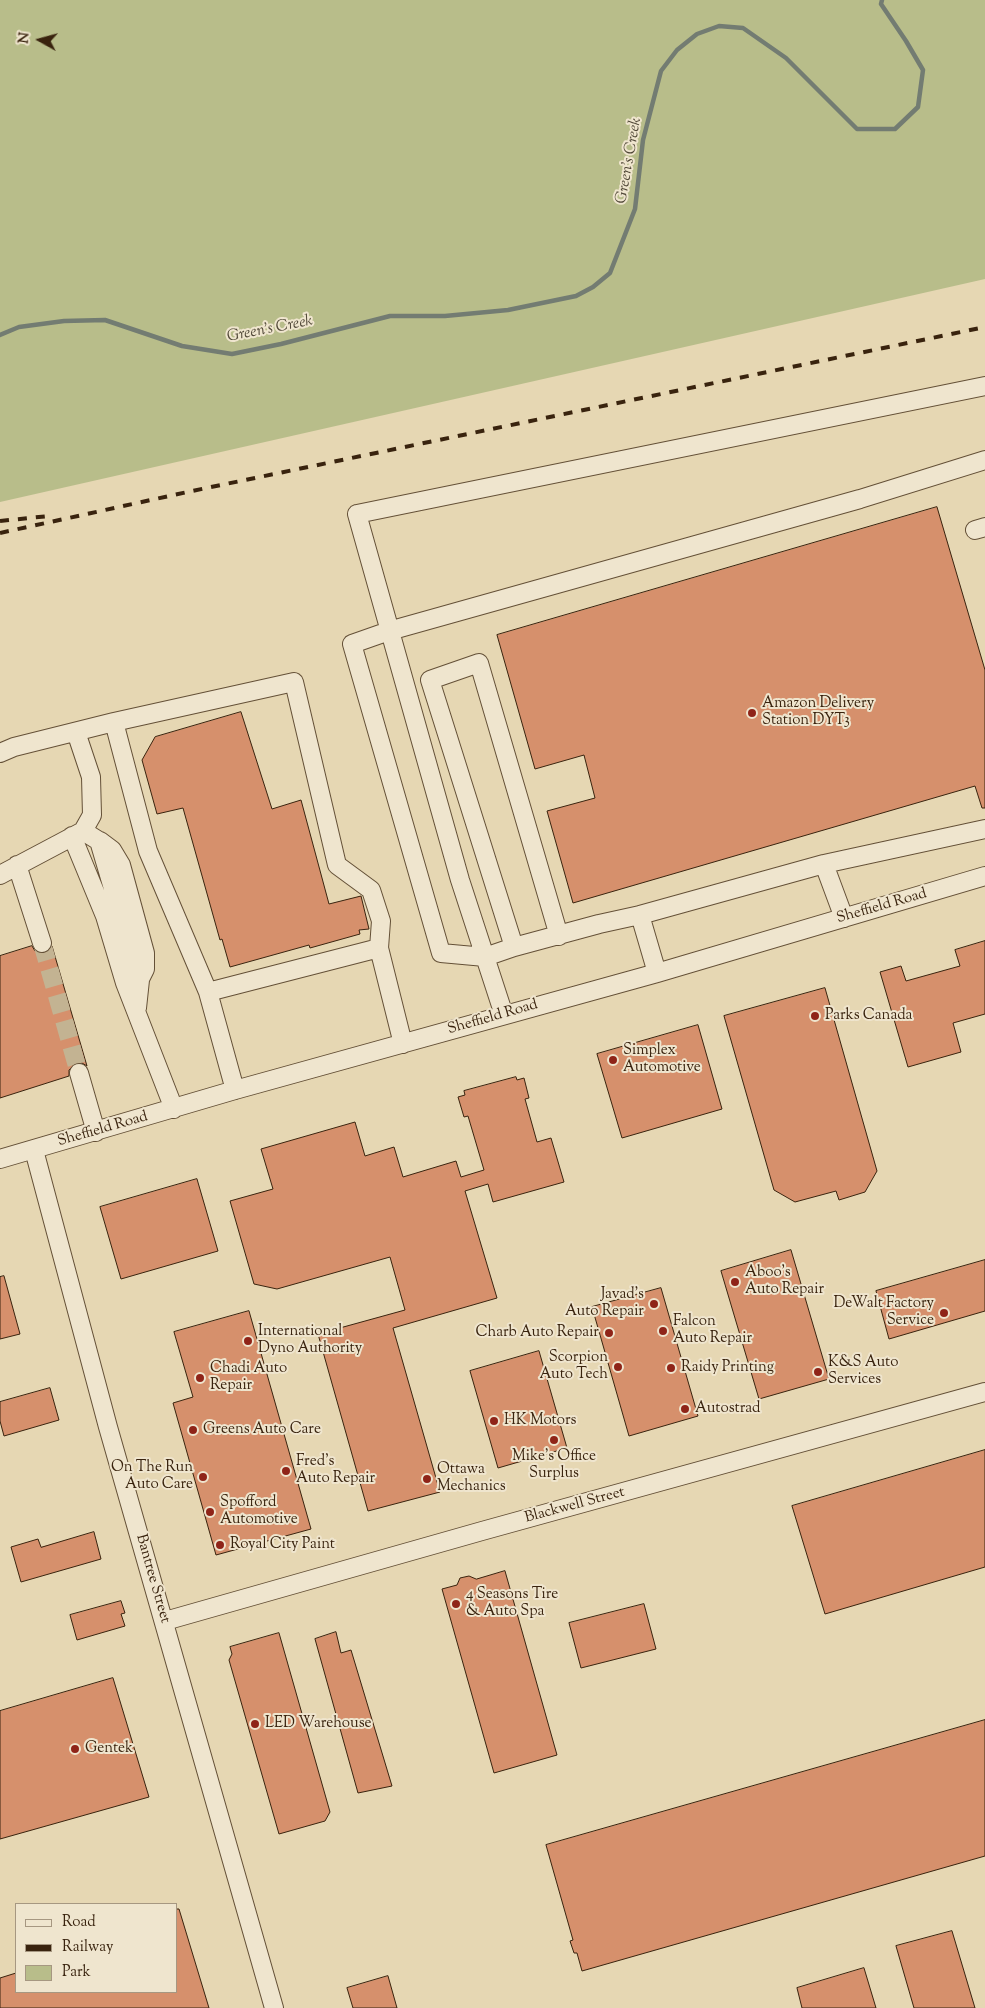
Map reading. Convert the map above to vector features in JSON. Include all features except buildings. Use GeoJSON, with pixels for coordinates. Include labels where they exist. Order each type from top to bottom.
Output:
{"type":"FeatureCollection","features":[{"type":"Feature","properties":{"kind":"street"},"geometry":{"type":"LineString","coordinates":[[504,1015],[460,880],[389,631],[358,514],[984,389]]}},
{"type":"Feature","properties":{"kind":"street"},"geometry":{"type":"LineString","coordinates":[[985,460],[860,499],[389,631],[352,644],[441,953],[484,957],[514,947],[640,915],[824,864],[985,830]]}},
{"type":"Feature","properties":{"kind":"street"},"geometry":{"type":"LineString","coordinates":[[514,947],[430,680],[479,663],[559,936]]}},
{"type":"Feature","properties":{"kind":"street"},"geometry":{"type":"LineString","coordinates":[[0,753],[14,747],[114,722],[294,682],[338,865],[371,890],[381,921],[379,948],[403,1044]]}},
{"type":"Feature","properties":{"kind":"street"},"geometry":{"type":"LineString","coordinates":[[114,722],[148,851],[208,992],[235,1090]]}},
{"type":"Feature","properties":{"kind":"street"},"geometry":{"type":"LineString","coordinates":[[0,875],[77,833],[92,815],[91,777],[76,732]]}},
{"type":"Feature","properties":{"kind":"street"},"geometry":{"type":"LineString","coordinates":[[77,833],[99,841],[140,980],[137,1014]]}},
{"type":"Feature","properties":{"kind":"street"},"geometry":{"type":"LineString","coordinates":[[77,833],[137,1014],[174,1109]]}},
{"type":"Feature","properties":{"kind":"street"},"geometry":{"type":"LineString","coordinates":[[824,864],[844,918]]}},
{"type":"Feature","properties":{"kind":"street"},"geometry":{"type":"LineString","coordinates":[[18,865],[42,943]]}},
{"type":"Feature","properties":{"kind":"street","name":"Sheffield Road"},"geometry":{"type":"LineString","coordinates":[[0,1159],[235,1090],[657,973],[985,876]]}},
{"type":"Feature","properties":{"kind":"street"},"geometry":{"type":"LineString","coordinates":[[640,915],[657,973]]}},
{"type":"Feature","properties":{"kind":"street"},"geometry":{"type":"LineString","coordinates":[[208,992],[379,948]]}},
{"type":"Feature","properties":{"kind":"street"},"geometry":{"type":"LineString","coordinates":[[79,1073],[96,1132]]}},
{"type":"Feature","properties":{"kind":"street","name":"Bantree Street"},"geometry":{"type":"LineString","coordinates":[[34,1150],[108,1427],[165,1621],[274,2008]]}},
{"type":"Feature","properties":{"kind":"street","name":"Blackwell Street"},"geometry":{"type":"LineString","coordinates":[[165,1621],[985,1392]]}},
{"type":"Feature","properties":{"kind":"green space"},"geometry":{"type":"Polygon","coordinates":[[[0,0],[985,0],[985,279],[0,502],[0,0]]]}},
{"type":"Feature","properties":{"kind":"waterway","name":"Green's Creek"},"geometry":{"type":"LineString","coordinates":[[0,335],[19,327],[64,321],[105,320],[182,346],[232,354],[281,344],[390,316],[445,316],[508,310],[576,296],[593,287],[610,273],[635,209],[643,140],[661,71],[677,50],[697,34],[719,26],[743,28],[786,58],[857,129],[895,129],[918,107],[923,70],[881,4],[882,0]]}},
{"type":"Feature","properties":{"kind":"tunnel"},"geometry":{"type":"LineString","coordinates":[[42,943],[79,1073]]}},
{"type":"Feature","properties":{"kind":"railway"},"geometry":{"type":"LineString","coordinates":[[0,533],[192,491],[985,327]]}},
{"type":"Feature","properties":{"kind":"railway"},"geometry":{"type":"LineString","coordinates":[[0,521],[49,516]]}},
{"type":"Feature","properties":{"kind":"place","name":"Amazon Delivery Station DYT3"},"geometry":{"type":"Point","coordinates":[752,713]}},
{"type":"Feature","properties":{"kind":"place","name":"Parks Canada"},"geometry":{"type":"Point","coordinates":[815,1016]}},
{"type":"Feature","properties":{"kind":"place","name":"Simplex Automotive"},"geometry":{"type":"Point","coordinates":[613,1060]}},
{"type":"Feature","properties":{"kind":"place","name":"Aboo's Auto Repair"},"geometry":{"type":"Point","coordinates":[735,1282]}},
{"type":"Feature","properties":{"kind":"place","name":"Javad's Auto Repair"},"geometry":{"type":"Point","coordinates":[654,1304]}},
{"type":"Feature","properties":{"kind":"place","name":"DeWalt Factory Service"},"geometry":{"type":"Point","coordinates":[944,1313]}},
{"type":"Feature","properties":{"kind":"place","name":"Falcon Auto Repair"},"geometry":{"type":"Point","coordinates":[663,1331]}},
{"type":"Feature","properties":{"kind":"place","name":"Charb Auto Repair"},"geometry":{"type":"Point","coordinates":[609,1333]}},
{"type":"Feature","properties":{"kind":"place","name":"International Dyno Authority"},"geometry":{"type":"Point","coordinates":[248,1341]}},
{"type":"Feature","properties":{"kind":"place","name":"Scorpion Auto Tech"},"geometry":{"type":"Point","coordinates":[618,1367]}},
{"type":"Feature","properties":{"kind":"place","name":"Raidy Printing"},"geometry":{"type":"Point","coordinates":[671,1368]}},
{"type":"Feature","properties":{"kind":"place","name":"K&S Auto Services"},"geometry":{"type":"Point","coordinates":[818,1372]}},
{"type":"Feature","properties":{"kind":"place","name":"Chadi Auto Repair"},"geometry":{"type":"Point","coordinates":[200,1378]}},
{"type":"Feature","properties":{"kind":"place","name":"Autostrad"},"geometry":{"type":"Point","coordinates":[685,1409]}},
{"type":"Feature","properties":{"kind":"place","name":"HK Motors"},"geometry":{"type":"Point","coordinates":[494,1421]}},
{"type":"Feature","properties":{"kind":"place","name":"Greens Auto Care"},"geometry":{"type":"Point","coordinates":[193,1430]}},
{"type":"Feature","properties":{"kind":"place","name":"Mike's Office Surplus"},"geometry":{"type":"Point","coordinates":[554,1440]}},
{"type":"Feature","properties":{"kind":"place","name":"Fred's Auto Repair"},"geometry":{"type":"Point","coordinates":[286,1471]}},
{"type":"Feature","properties":{"kind":"place","name":"On The Run Auto Care"},"geometry":{"type":"Point","coordinates":[203,1477]}},
{"type":"Feature","properties":{"kind":"place","name":"Ottawa Mechanics"},"geometry":{"type":"Point","coordinates":[427,1479]}},
{"type":"Feature","properties":{"kind":"place","name":"Spofford Automotive"},"geometry":{"type":"Point","coordinates":[210,1512]}},
{"type":"Feature","properties":{"kind":"place","name":"Royal City Paint"},"geometry":{"type":"Point","coordinates":[220,1545]}},
{"type":"Feature","properties":{"kind":"place","name":"4 Seasons Tire & Auto Spa"},"geometry":{"type":"Point","coordinates":[456,1604]}},
{"type":"Feature","properties":{"kind":"place","name":"LED Warehouse"},"geometry":{"type":"Point","coordinates":[255,1724]}},
{"type":"Feature","properties":{"kind":"place","name":"Gentek"},"geometry":{"type":"Point","coordinates":[75,1749]}}]}
